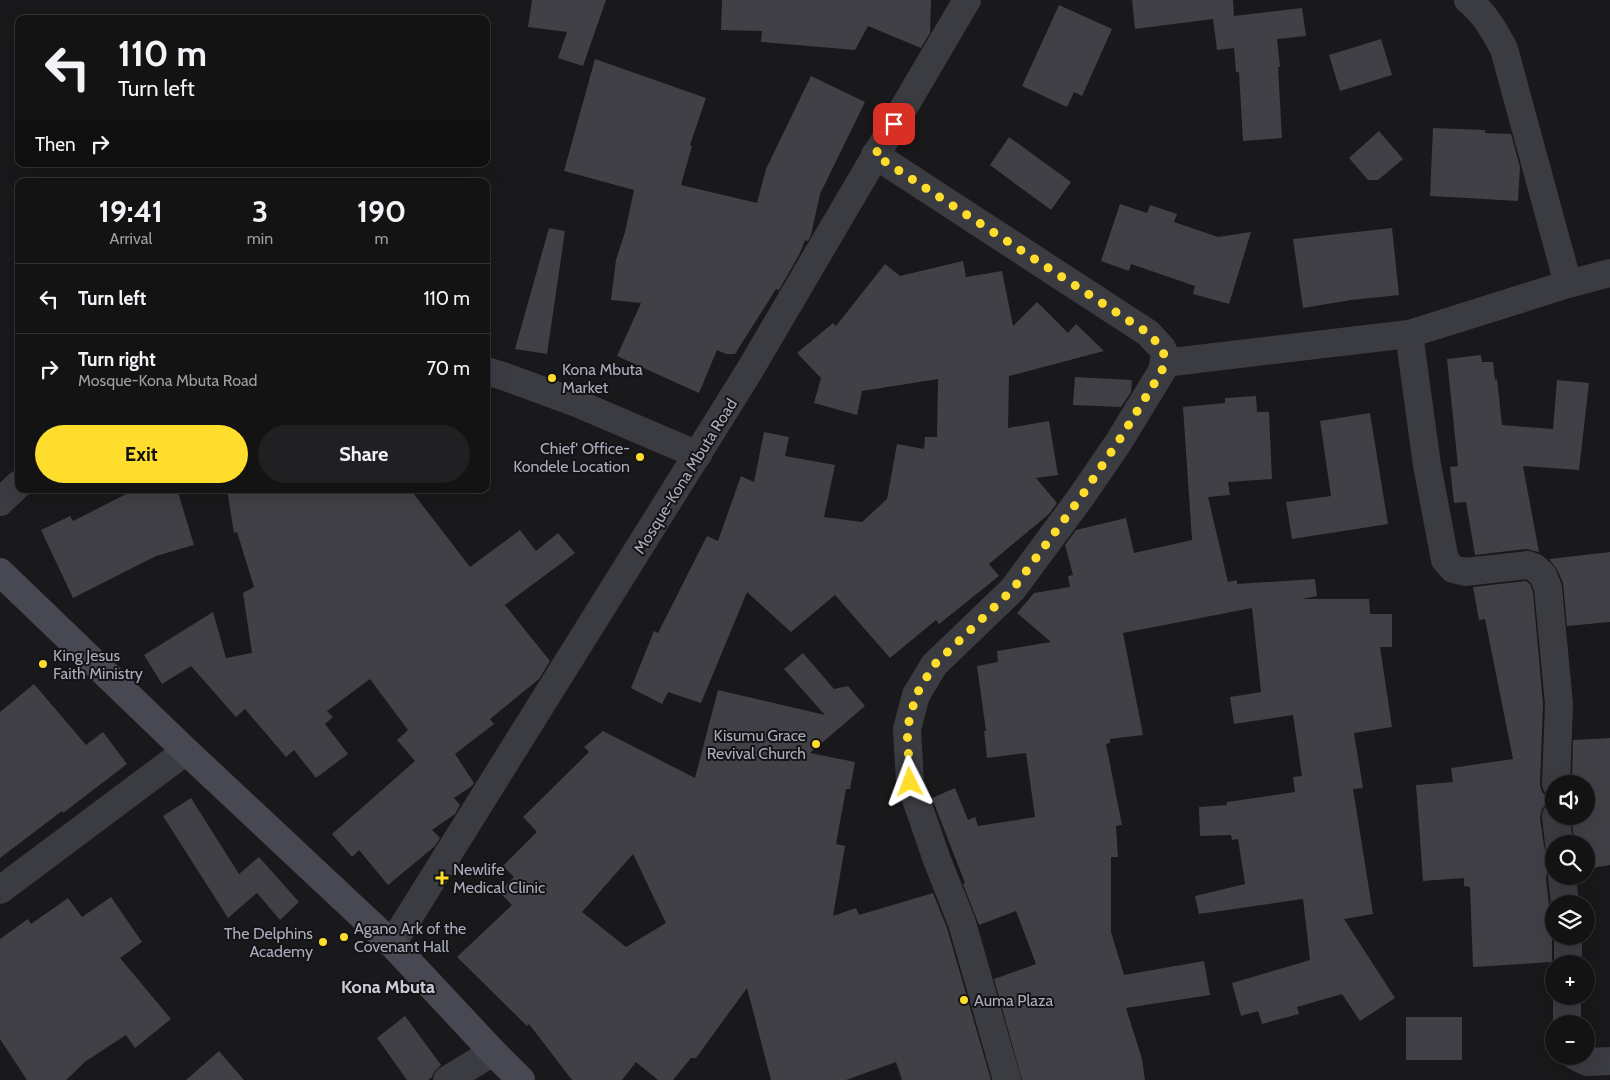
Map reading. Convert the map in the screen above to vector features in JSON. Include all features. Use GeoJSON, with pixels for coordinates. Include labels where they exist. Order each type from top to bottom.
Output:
{"type":"FeatureCollection","features":[{"type":"Feature","properties":{"kind":"street","name":"Mosque-Kona Mbuta Road"},"geometry":{"type":"LineString","coordinates":[[392,944],[748,373],[966,0]]}},
{"type":"Feature","properties":{"kind":"street"},"geometry":{"type":"LineString","coordinates":[[1468,0],[1485,16],[1504,49],[1568,284]]}},
{"type":"Feature","properties":{"kind":"street"},"geometry":{"type":"LineString","coordinates":[[875,155],[1148,333],[1162,348],[1164,355],[1162,371],[1118,442],[1081,497],[1013,589],[934,665],[916,695],[907,729],[910,782],[937,860],[962,923],[1007,1080]]}},
{"type":"Feature","properties":{"kind":"street"},"geometry":{"type":"LineString","coordinates":[[1164,363],[1409,334],[1568,284],[1610,273]]}},
{"type":"Feature","properties":{"kind":"street"},"geometry":{"type":"LineString","coordinates":[[1409,334],[1427,465],[1445,560],[1452,569],[1465,572],[1528,565],[1538,569],[1543,575],[1548,588],[1559,704],[1556,775]]}},
{"type":"Feature","properties":{"kind":"street"},"geometry":{"type":"LineString","coordinates":[[490,372],[574,402],[698,455]]}},
{"type":"Feature","properties":{"kind":"street"},"geometry":{"type":"LineString","coordinates":[[0,502],[15,488]]}},
{"type":"Feature","properties":{"kind":"street"},"geometry":{"type":"LineString","coordinates":[[0,572],[186,751],[392,944],[521,1080]]}},
{"type":"Feature","properties":{"kind":"street"},"geometry":{"type":"LineString","coordinates":[[0,890],[186,751]]}},
{"type":"Feature","properties":{"kind":"street"},"geometry":{"type":"LineString","coordinates":[[447,1080],[493,1052]]}},
{"type":"Feature","properties":{"kind":"street"},"geometry":{"type":"LineString","coordinates":[[1595,1062],[1610,1061]]}},
{"type":"Feature","properties":{"kind":"building"},"geometry":{"type":"Polygon","coordinates":[[[532,0],[606,0],[583,66],[558,58],[567,32],[528,27],[532,0]]]}},
{"type":"Feature","properties":{"kind":"building"},"geometry":{"type":"Polygon","coordinates":[[[722,0],[931,0],[930,33],[921,48],[868,26],[855,50],[761,42],[762,31],[721,30],[722,0]]]}},
{"type":"Feature","properties":{"kind":"building"},"geometry":{"type":"Polygon","coordinates":[[[1132,0],[1233,0],[1234,16],[1302,8],[1306,36],[1277,39],[1280,67],[1278,67],[1282,138],[1243,141],[1239,72],[1236,72],[1234,48],[1217,50],[1213,19],[1135,29],[1132,0]]]}},
{"type":"Feature","properties":{"kind":"building"},"geometry":{"type":"Polygon","coordinates":[[[1059,5],[1112,29],[1082,96],[1074,92],[1067,107],[1022,86],[1059,5]]]}},
{"type":"Feature","properties":{"kind":"building"},"geometry":{"type":"Polygon","coordinates":[[[1381,39],[1392,75],[1340,91],[1329,55],[1381,39]]]}},
{"type":"Feature","properties":{"kind":"building"},"geometry":{"type":"Polygon","coordinates":[[[595,59],[706,98],[690,145],[692,146],[681,185],[757,203],[766,169],[811,76],[865,102],[820,194],[808,241],[805,240],[800,253],[779,290],[776,289],[735,354],[726,354],[717,350],[699,393],[617,356],[641,303],[611,300],[616,260],[625,232],[634,190],[564,171],[595,59]]]}},
{"type":"Feature","properties":{"kind":"building"},"geometry":{"type":"Polygon","coordinates":[[[1433,128],[1485,130],[1485,133],[1511,134],[1520,167],[1518,201],[1430,196],[1433,128]]]}},
{"type":"Feature","properties":{"kind":"building"},"geometry":{"type":"Polygon","coordinates":[[[1379,131],[1403,159],[1378,180],[1368,180],[1349,158],[1379,131]]]}},
{"type":"Feature","properties":{"kind":"building"},"geometry":{"type":"Polygon","coordinates":[[[1009,137],[1071,182],[1051,210],[990,165],[1009,137]]]}},
{"type":"Feature","properties":{"kind":"building"},"geometry":{"type":"Polygon","coordinates":[[[1120,204],[1147,213],[1150,205],[1177,214],[1174,222],[1218,237],[1251,232],[1229,304],[1193,294],[1195,286],[1131,264],[1129,271],[1101,261],[1120,204]]]}},
{"type":"Feature","properties":{"kind":"building"},"geometry":{"type":"Polygon","coordinates":[[[549,228],[565,231],[547,354],[515,349],[549,228]]]}},
{"type":"Feature","properties":{"kind":"building"},"geometry":{"type":"Polygon","coordinates":[[[1392,228],[1399,295],[1303,308],[1293,239],[1392,228]]]}},
{"type":"Feature","properties":{"kind":"building"},"geometry":{"type":"Polygon","coordinates":[[[963,261],[966,277],[1002,271],[1013,326],[1037,302],[1068,333],[1076,324],[1104,351],[1009,376],[1008,428],[1049,421],[1058,475],[1036,478],[1057,503],[1049,514],[989,564],[999,576],[939,624],[936,620],[890,658],[835,595],[791,632],[747,592],[701,703],[668,692],[662,704],[631,688],[654,631],[658,633],[707,536],[718,541],[741,476],[754,482],[764,432],[789,437],[785,456],[835,465],[824,517],[862,522],[887,499],[897,444],[924,449],[925,437],[937,437],[938,379],[862,391],[857,415],[814,403],[821,378],[797,353],[833,323],[836,326],[885,264],[900,276],[963,261]]]}},
{"type":"Feature","properties":{"kind":"building"},"geometry":{"type":"Polygon","coordinates":[[[1481,355],[1482,362],[1493,362],[1495,380],[1497,379],[1502,425],[1553,429],[1557,380],[1589,383],[1579,470],[1523,466],[1539,552],[1526,549],[1475,555],[1466,502],[1454,503],[1450,467],[1458,466],[1447,359],[1481,355]]]}},
{"type":"Feature","properties":{"kind":"building"},"geometry":{"type":"Polygon","coordinates":[[[1075,377],[1132,380],[1131,392],[1121,407],[1073,405],[1075,377]]]}},
{"type":"Feature","properties":{"kind":"building"},"geometry":{"type":"Polygon","coordinates":[[[1256,396],[1257,412],[1269,412],[1272,479],[1228,482],[1230,495],[1208,497],[1228,582],[1237,580],[1237,584],[1315,579],[1317,596],[1302,599],[1369,599],[1370,614],[1392,614],[1392,647],[1380,647],[1392,727],[1354,733],[1363,788],[1353,789],[1373,914],[1344,919],[1395,998],[1360,1021],[1342,994],[1297,1007],[1299,1014],[1262,1024],[1258,1011],[1241,1016],[1232,983],[1310,960],[1303,899],[1199,914],[1195,896],[1245,884],[1238,839],[1232,840],[1231,835],[1200,836],[1199,807],[1227,805],[1227,802],[1295,792],[1293,777],[1302,776],[1293,715],[1234,724],[1230,697],[1261,692],[1252,608],[1123,633],[1143,735],[1110,739],[1110,743],[1106,744],[1122,825],[1116,826],[1118,857],[1111,857],[1111,932],[1124,975],[1204,961],[1210,995],[1126,1008],[1142,1059],[1145,1080],[1022,1080],[994,979],[1036,964],[1016,911],[979,925],[932,798],[955,788],[968,820],[975,817],[978,826],[1035,817],[1026,753],[987,758],[984,731],[986,731],[977,666],[998,662],[997,651],[1051,642],[1017,613],[1034,593],[1070,587],[1068,576],[1073,575],[1065,545],[1076,530],[1126,518],[1134,553],[1192,540],[1183,407],[1225,403],[1225,398],[1256,396]]]}},
{"type":"Feature","properties":{"kind":"building"},"geometry":{"type":"Polygon","coordinates":[[[1370,413],[1388,524],[1292,539],[1286,502],[1331,496],[1320,421],[1370,413]]]}},
{"type":"Feature","properties":{"kind":"building"},"geometry":{"type":"Polygon","coordinates":[[[128,493],[178,493],[194,545],[156,556],[73,598],[41,530],[70,516],[73,521],[128,493]]]}},
{"type":"Feature","properties":{"kind":"building"},"geometry":{"type":"Polygon","coordinates":[[[228,493],[413,493],[470,567],[520,530],[536,551],[558,533],[575,553],[505,605],[550,661],[539,679],[490,719],[494,724],[455,754],[474,783],[454,798],[460,805],[455,814],[432,830],[440,838],[435,846],[388,885],[359,850],[352,857],[332,834],[415,761],[397,740],[408,730],[370,679],[327,711],[333,717],[325,724],[348,754],[316,778],[294,750],[286,757],[245,709],[236,717],[191,666],[162,684],[144,655],[213,612],[226,658],[252,653],[243,593],[254,587],[237,532],[234,533],[228,493]]]}},
{"type":"Feature","properties":{"kind":"building"},"geometry":{"type":"Polygon","coordinates":[[[1610,552],[1610,622],[1567,626],[1563,583],[1557,569],[1549,559],[1610,552]]]}},
{"type":"Feature","properties":{"kind":"building"},"geometry":{"type":"Polygon","coordinates":[[[1526,581],[1530,584],[1533,592],[1543,704],[1540,784],[1545,795],[1545,805],[1540,818],[1545,849],[1545,885],[1547,885],[1548,895],[1545,895],[1545,945],[1552,945],[1552,955],[1545,955],[1545,962],[1473,967],[1470,887],[1464,886],[1464,878],[1423,881],[1416,785],[1453,782],[1451,768],[1513,759],[1485,619],[1479,620],[1473,587],[1526,581]]]}},
{"type":"Feature","properties":{"kind":"building"},"geometry":{"type":"Polygon","coordinates":[[[803,653],[834,689],[848,686],[865,706],[810,753],[855,762],[850,789],[846,789],[836,844],[845,846],[833,916],[856,908],[859,915],[933,893],[947,928],[991,1080],[902,1080],[896,1062],[846,1080],[771,1080],[747,988],[696,1058],[691,1058],[673,1080],[658,1080],[636,1062],[622,1080],[572,1080],[529,1024],[527,1026],[457,957],[512,905],[499,892],[514,877],[503,866],[537,832],[523,817],[589,752],[584,747],[603,731],[695,778],[718,690],[825,715],[784,669],[803,653]],[[633,854],[582,912],[626,947],[666,923],[633,854]]]}},
{"type":"Feature","properties":{"kind":"building"},"geometry":{"type":"Polygon","coordinates":[[[34,684],[86,745],[103,732],[127,764],[0,858],[0,712],[34,684]]]}},
{"type":"Feature","properties":{"kind":"building"},"geometry":{"type":"Polygon","coordinates":[[[1610,738],[1610,865],[1595,868],[1595,835],[1573,835],[1573,825],[1595,825],[1595,775],[1572,775],[1573,740],[1610,738]]]}},
{"type":"Feature","properties":{"kind":"building"},"geometry":{"type":"Polygon","coordinates":[[[191,798],[239,874],[259,857],[299,902],[280,920],[257,893],[228,918],[163,816],[191,798]]]}},
{"type":"Feature","properties":{"kind":"building"},"geometry":{"type":"Polygon","coordinates":[[[111,897],[142,942],[120,958],[171,1019],[135,1048],[126,1035],[86,1061],[66,1080],[27,1080],[0,1039],[0,939],[28,919],[31,924],[68,898],[82,917],[111,897]]]}},
{"type":"Feature","properties":{"kind":"building"},"geometry":{"type":"Polygon","coordinates":[[[405,1016],[441,1065],[428,1080],[407,1080],[377,1038],[405,1016]]]}},
{"type":"Feature","properties":{"kind":"building"},"geometry":{"type":"Polygon","coordinates":[[[1406,1017],[1462,1017],[1462,1060],[1406,1060],[1406,1017]]]}},
{"type":"Feature","properties":{"kind":"building"},"geometry":{"type":"Polygon","coordinates":[[[219,1051],[244,1080],[186,1080],[219,1051]]]}},
{"type":"Feature","properties":{"kind":"place","name":"Kona Mbuta Market"},"geometry":{"type":"Point","coordinates":[552,378]}},
{"type":"Feature","properties":{"kind":"place","name":"Chief' Office- Kondele Location"},"geometry":{"type":"Point","coordinates":[640,457]}},
{"type":"Feature","properties":{"kind":"place","name":"King Jesus Faith Ministry"},"geometry":{"type":"Point","coordinates":[43,664]}},
{"type":"Feature","properties":{"kind":"place","name":"Kisumu Grace Revival Church"},"geometry":{"type":"Point","coordinates":[816,744]}},
{"type":"Feature","properties":{"kind":"place","name":"Newlife Medical Clinic"},"geometry":{"type":"Point","coordinates":[442,878]}},
{"type":"Feature","properties":{"kind":"place","name":"Agano Ark of the Covenant Hall"},"geometry":{"type":"Point","coordinates":[344,937]}},
{"type":"Feature","properties":{"kind":"place","name":"The Delphins Academy"},"geometry":{"type":"Point","coordinates":[323,942]}},
{"type":"Feature","properties":{"kind":"place","name":"Auma Plaza"},"geometry":{"type":"Point","coordinates":[964,1000]}},
{"type":"Feature","properties":{"kind":"district","name":"Kona Mbuta"},"geometry":{"type":"Point","coordinates":[388,987]}},
{"type":"Feature","properties":{"kind":"route"},"geometry":{"type":"LineString","coordinates":[[894,124],[875,155],[1148,333],[1162,348],[1164,355],[1162,371],[1118,442],[1052,537],[1013,589],[934,665],[916,695],[907,729],[910,782]]}}]}
